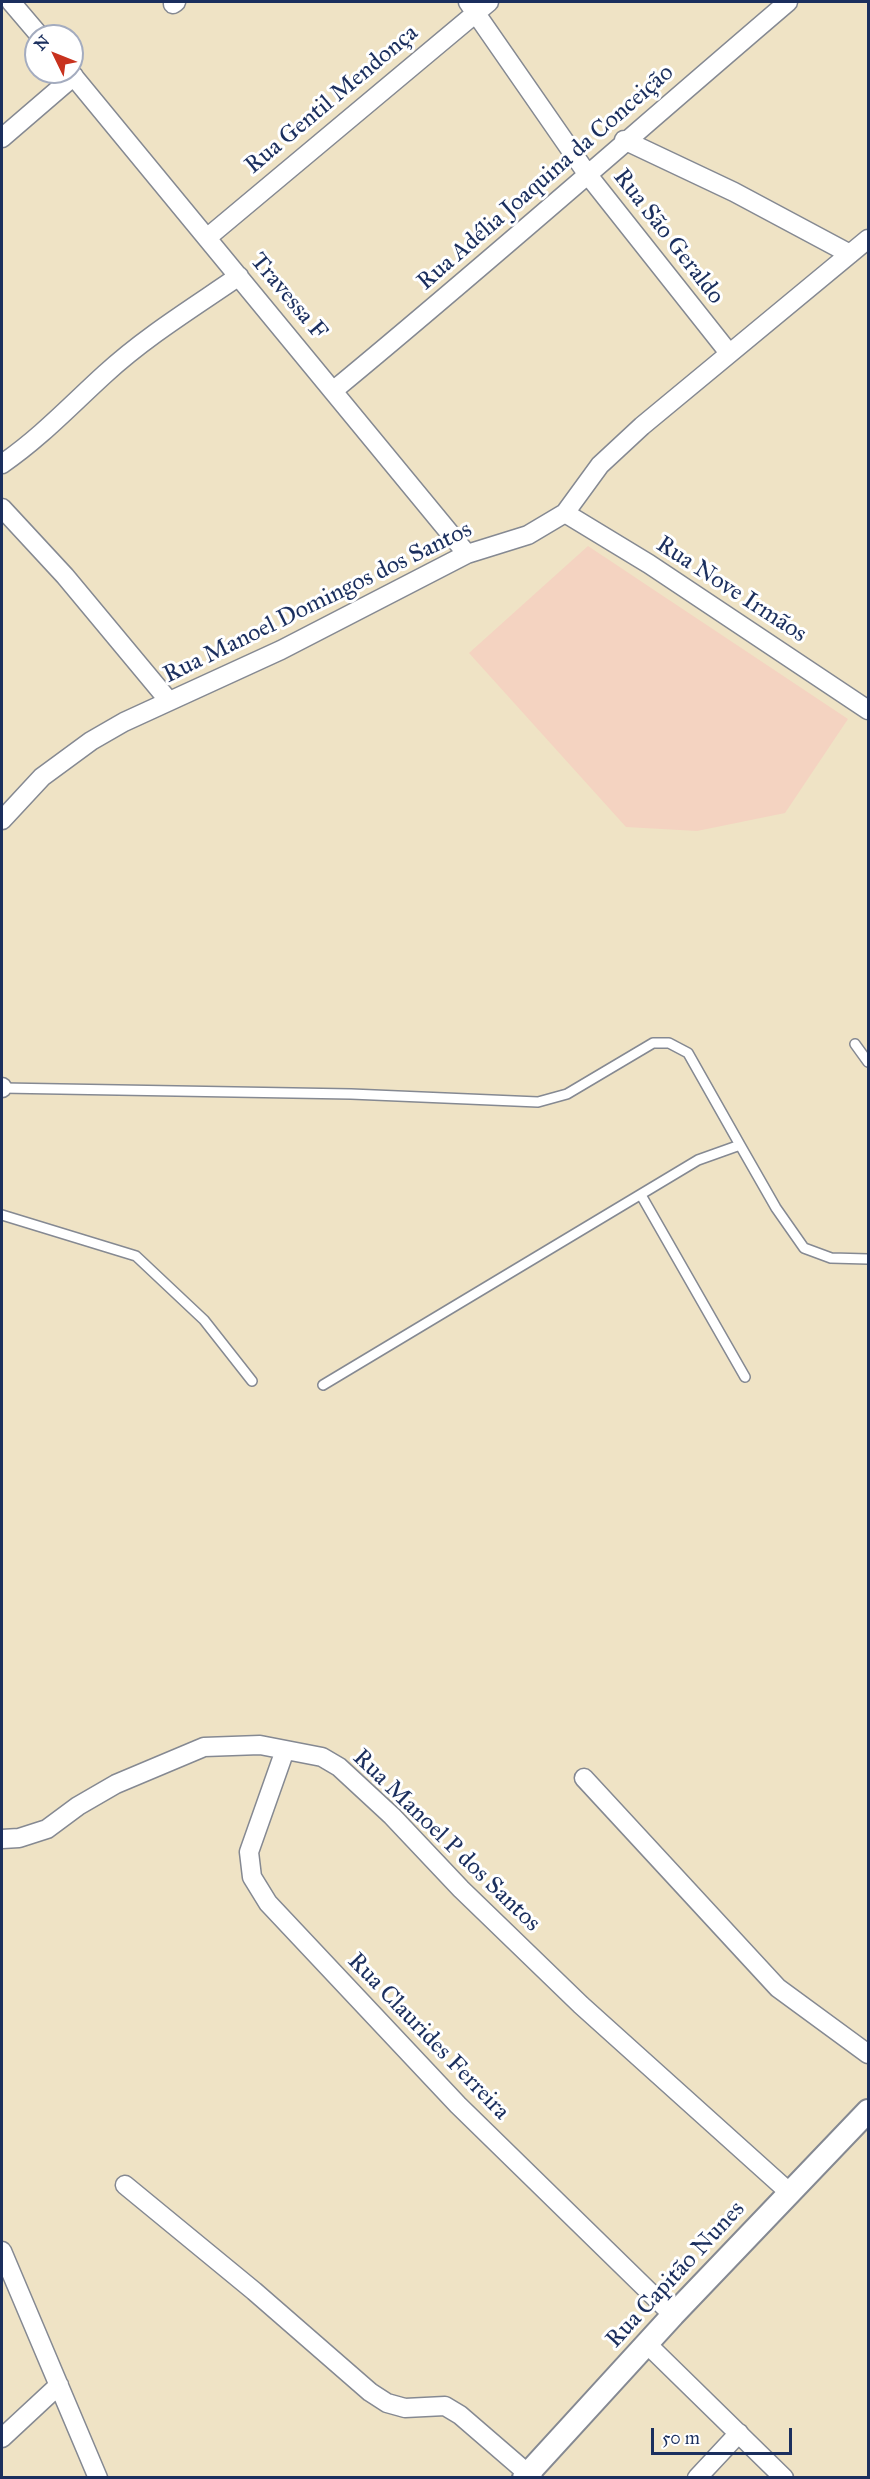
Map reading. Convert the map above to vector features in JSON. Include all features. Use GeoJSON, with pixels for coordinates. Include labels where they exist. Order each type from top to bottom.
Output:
{"type":"FeatureCollection","features":[{"type":"Feature","properties":{"kind":"street"},"geometry":{"type":"LineString","coordinates":[[11,2],[30,24]]}},
{"type":"Feature","properties":{"kind":"street","name":"Rua Adélia Joaquina da Conceição"},"geometry":{"type":"LineString","coordinates":[[334,390],[456,290],[588,175],[624,140],[788,2]]}},
{"type":"Feature","properties":{"kind":"street","name":"Rua São Geraldo"},"geometry":{"type":"LineString","coordinates":[[478,5],[588,175],[729,354]]}},
{"type":"Feature","properties":{"kind":"street","name":"Rua Gentil Mendonça"},"geometry":{"type":"LineString","coordinates":[[207,237],[478,5]]}},
{"type":"Feature","properties":{"kind":"street"},"geometry":{"type":"LineString","coordinates":[[2,138],[61,84]]}},
{"type":"Feature","properties":{"kind":"street","name":"Travessa F"},"geometry":{"type":"LineString","coordinates":[[80,84],[467,554]]}},
{"type":"Feature","properties":{"kind":"street"},"geometry":{"type":"LineString","coordinates":[[624,140],[734,192],[850,254]]}},
{"type":"Feature","properties":{"kind":"street","name":"Rua Manoel Domingos dos Santos"},"geometry":{"type":"LineString","coordinates":[[2,820],[42,777],[91,741],[169,700],[281,650],[467,554],[528,535],[565,513],[600,465],[642,426],[868,239]]}},
{"type":"Feature","properties":{"kind":"street"},"geometry":{"type":"LineString","coordinates":[[2,464],[60,418],[106,373],[239,276]]}},
{"type":"Feature","properties":{"kind":"street"},"geometry":{"type":"LineString","coordinates":[[2,508],[65,576],[169,700]]}},
{"type":"Feature","properties":{"kind":"street","name":"Rua Nove Irmãos"},"geometry":{"type":"LineString","coordinates":[[565,513],[649,564],[868,710]]}},
{"type":"Feature","properties":{"kind":"street","name":"Rua Manoel P dos Santos"},"geometry":{"type":"LineString","coordinates":[[2,1838],[19,1838],[47,1829],[78,1806],[116,1784],[204,1747],[260,1745],[322,1757],[339,1767],[581,2005],[790,2193]]}},
{"type":"Feature","properties":{"kind":"street","name":"Rua Claurides Ferreira"},"geometry":{"type":"LineString","coordinates":[[285,1750],[249,1852],[252,1877],[268,1903],[458,2105],[673,2315]]}},
{"type":"Feature","properties":{"kind":"street"},"geometry":{"type":"LineString","coordinates":[[584,1778],[778,1988],[868,2054]]}},
{"type":"Feature","properties":{"kind":"street","name":"Rua Capitão Nunes"},"geometry":{"type":"LineString","coordinates":[[528,2476],[673,2315],[868,2110]]}},
{"type":"Feature","properties":{"kind":"street"},"geometry":{"type":"LineString","coordinates":[[125,2185],[254,2291],[370,2392],[387,2403],[405,2408],[445,2406],[460,2415],[528,2476]]}},
{"type":"Feature","properties":{"kind":"street"},"geometry":{"type":"LineString","coordinates":[[2,2251],[98,2478]]}},
{"type":"Feature","properties":{"kind":"street"},"geometry":{"type":"LineString","coordinates":[[647,2344],[784,2478]]}},
{"type":"Feature","properties":{"kind":"street"},"geometry":{"type":"LineString","coordinates":[[2,2438],[59,2385]]}},
{"type":"Feature","properties":{"kind":"street"},"geometry":{"type":"LineString","coordinates":[[697,2478],[739,2433]]}},
{"type":"Feature","properties":{"kind":"lane"},"geometry":{"type":"LineString","coordinates":[[2,1088],[351,1094],[538,1102],[567,1094],[653,1043],[669,1043],[688,1053],[776,1208],[804,1248],[831,1258],[868,1259]]}},
{"type":"Feature","properties":{"kind":"lane"},"geometry":{"type":"LineString","coordinates":[[855,1044],[868,1062]]}},
{"type":"Feature","properties":{"kind":"lane"},"geometry":{"type":"LineString","coordinates":[[323,1385],[698,1160],[740,1145]]}},
{"type":"Feature","properties":{"kind":"lane"},"geometry":{"type":"LineString","coordinates":[[641,1195],[745,1377]]}},
{"type":"Feature","properties":{"kind":"lane"},"geometry":{"type":"LineString","coordinates":[[2,1215],[136,1256],[204,1320],[252,1381]]}},
{"type":"Feature","properties":{"kind":"shaded area"},"geometry":{"type":"Polygon","coordinates":[[[588,546],[848,719],[785,813],[697,831],[626,827],[469,653],[588,546]]]}}]}
